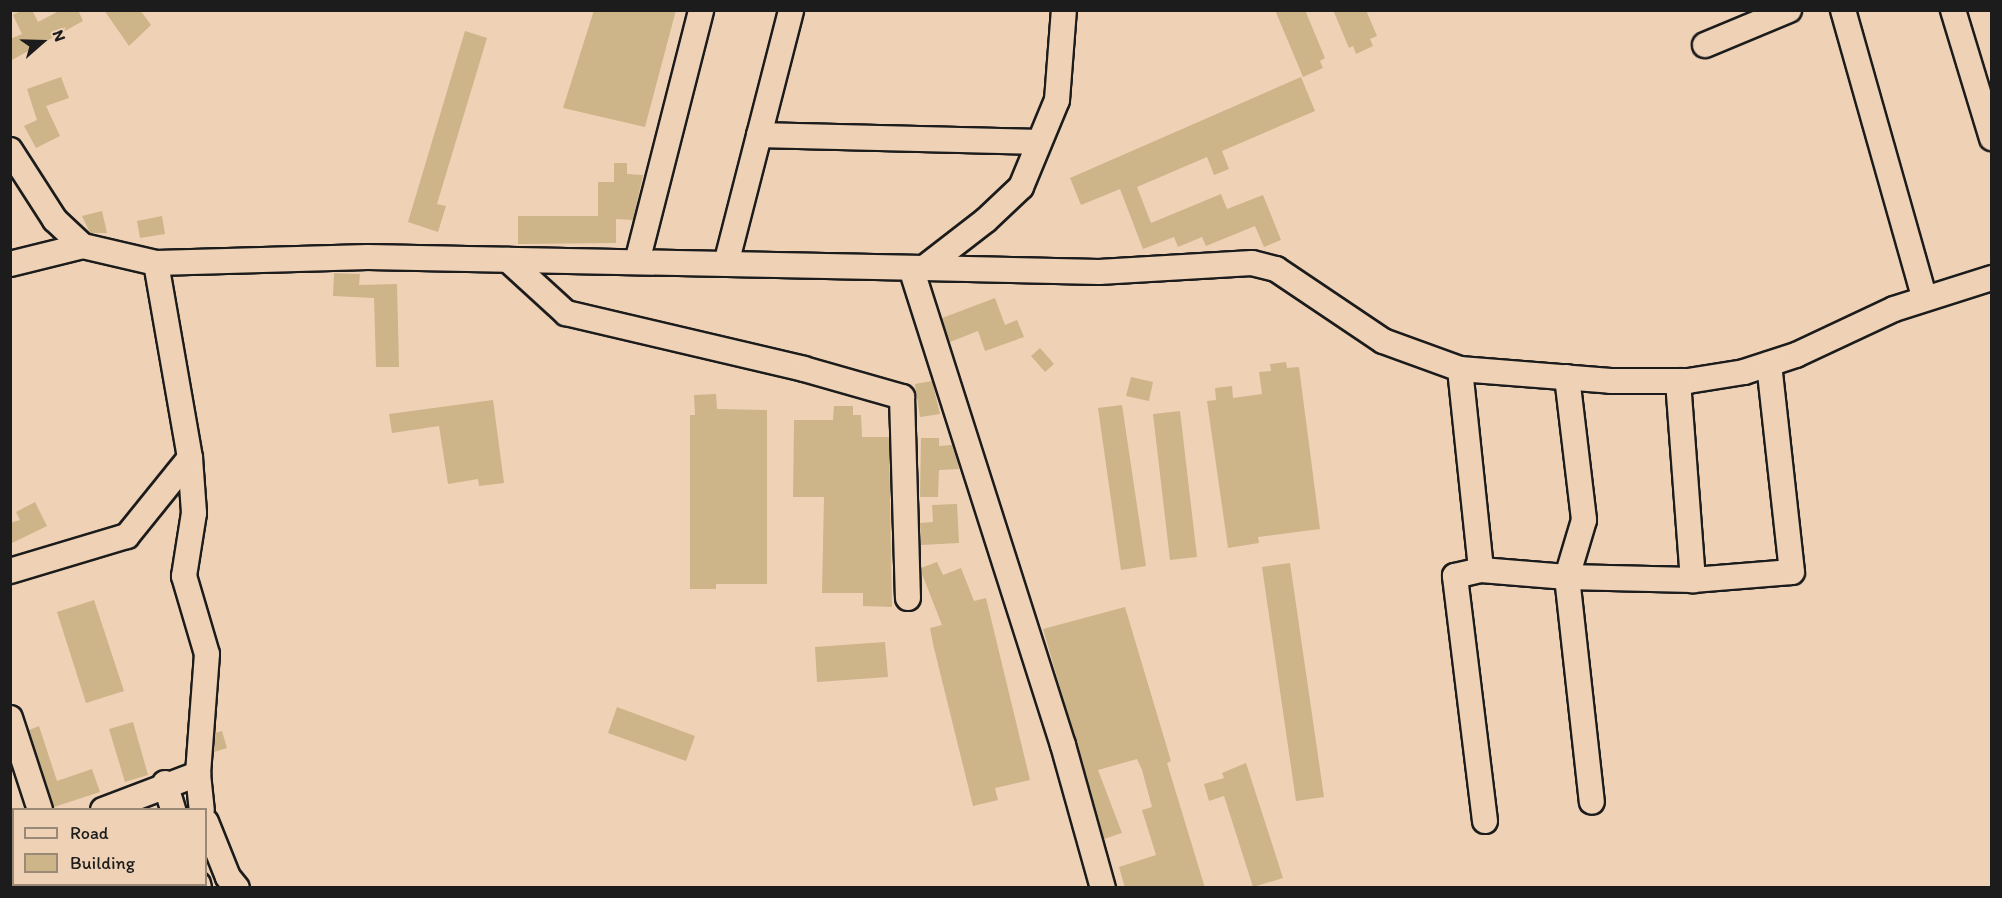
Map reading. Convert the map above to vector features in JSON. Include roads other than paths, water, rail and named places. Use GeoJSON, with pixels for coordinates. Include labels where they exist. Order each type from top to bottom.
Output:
{"type":"FeatureCollection","features":[{"type":"Feature","properties":{"kind":"street"},"geometry":{"type":"LineString","coordinates":[[637,262],[701,10]]}},
{"type":"Feature","properties":{"kind":"street"},"geometry":{"type":"LineString","coordinates":[[726,264],[791,10]]}},
{"type":"Feature","properties":{"kind":"street"},"geometry":{"type":"LineString","coordinates":[[918,268],[1021,187],[1056,100],[1064,10]]}},
{"type":"Feature","properties":{"kind":"street"},"geometry":{"type":"LineString","coordinates":[[1705,45],[1789,10]]}},
{"type":"Feature","properties":{"kind":"street"},"geometry":{"type":"LineString","coordinates":[[1843,10],[1925,299]]}},
{"type":"Feature","properties":{"kind":"street"},"geometry":{"type":"LineString","coordinates":[[1953,10],[1992,138]]}},
{"type":"Feature","properties":{"kind":"street"},"geometry":{"type":"LineString","coordinates":[[759,135],[1039,142]]}},
{"type":"Feature","properties":{"kind":"street"},"geometry":{"type":"LineString","coordinates":[[10,150],[55,220],[83,246]]}},
{"type":"Feature","properties":{"kind":"street"},"geometry":{"type":"LineString","coordinates":[[10,264],[83,246],[156,264],[368,257],[1099,272],[1252,262],[1276,269],[1383,341],[1460,369],[1568,377],[1678,381],[1769,364],[1925,299],[1992,278]]}},
{"type":"Feature","properties":{"kind":"street"},"geometry":{"type":"LineString","coordinates":[[508,260],[566,313],[804,369],[902,397],[908,598]]}},
{"type":"Feature","properties":{"kind":"street"},"geometry":{"type":"LineString","coordinates":[[156,264],[190,458],[194,513],[184,576],[207,654],[198,774],[202,808]]}},
{"type":"Feature","properties":{"kind":"street"},"geometry":{"type":"LineString","coordinates":[[918,268],[1063,745],[1104,888]]}},
{"type":"Feature","properties":{"kind":"street"},"geometry":{"type":"LineString","coordinates":[[1485,821],[1455,576],[1481,570],[1567,577],[1693,580],[1792,572],[1769,364]]}},
{"type":"Feature","properties":{"kind":"street"},"geometry":{"type":"LineString","coordinates":[[1460,369],[1481,570]]}},
{"type":"Feature","properties":{"kind":"street"},"geometry":{"type":"LineString","coordinates":[[1568,377],[1584,520],[1567,577],[1592,802]]}},
{"type":"Feature","properties":{"kind":"street"},"geometry":{"type":"LineString","coordinates":[[1678,381],[1693,580]]}},
{"type":"Feature","properties":{"kind":"street"},"geometry":{"type":"LineString","coordinates":[[10,571],[128,536],[190,458]]}},
{"type":"Feature","properties":{"kind":"street"},"geometry":{"type":"LineString","coordinates":[[10,718],[39,808]]}},
{"type":"Feature","properties":{"kind":"street"},"geometry":{"type":"LineString","coordinates":[[108,808],[165,783],[198,774]]}},
{"type":"Feature","properties":{"kind":"street"},"geometry":{"type":"LineString","coordinates":[[165,783],[172,808]]}},
{"type":"Feature","properties":{"kind":"street"},"geometry":{"type":"LineString","coordinates":[[207,824],[228,877],[237,888]]}}]}
